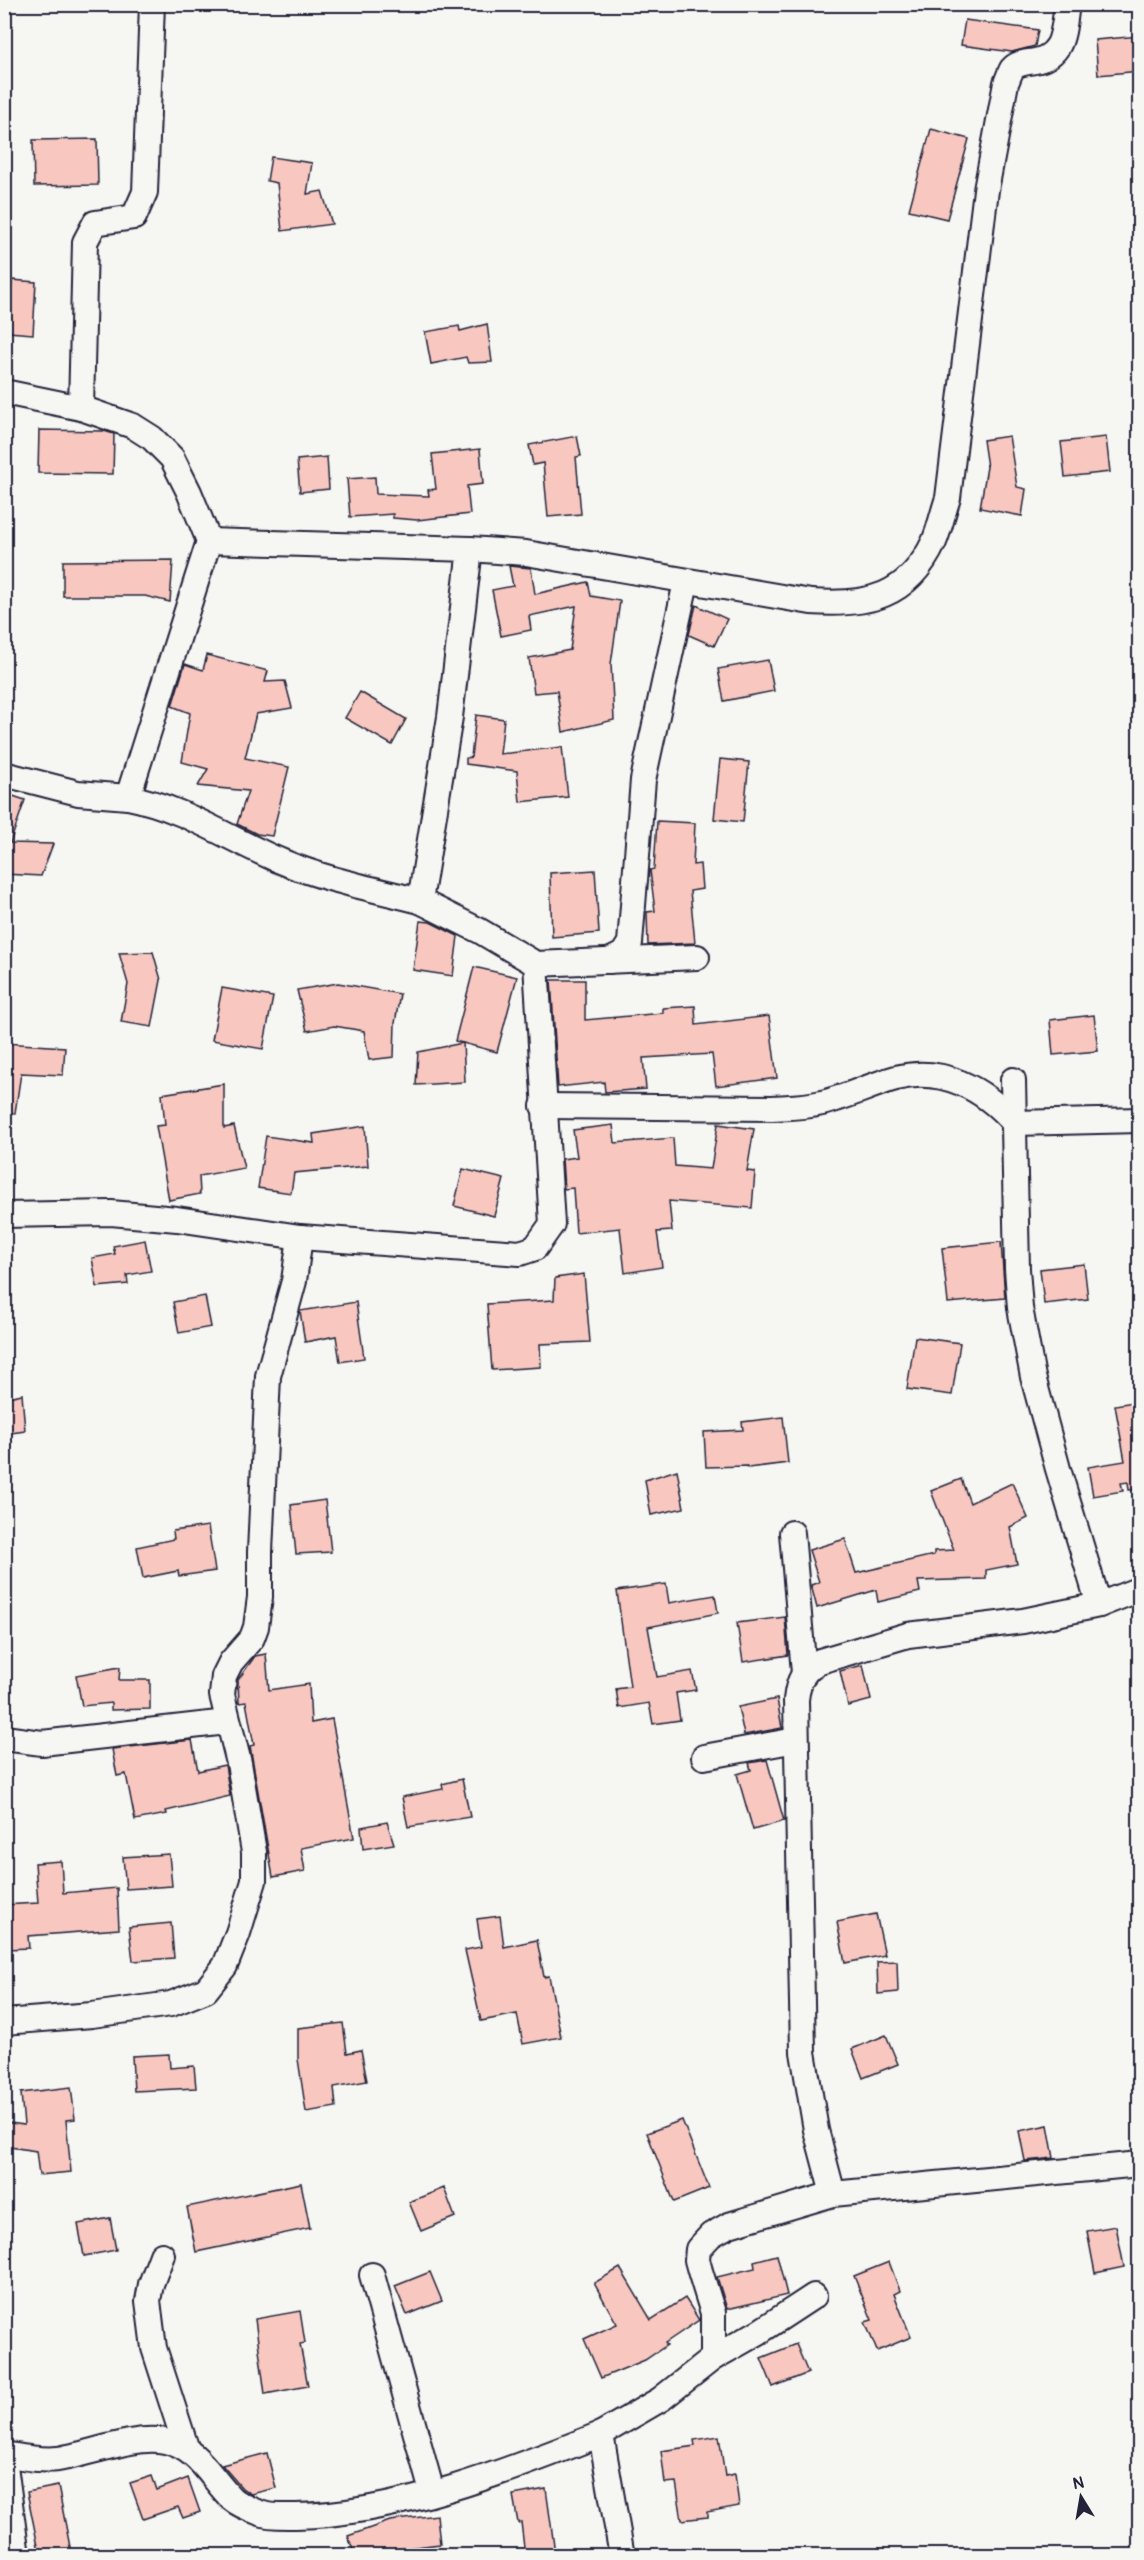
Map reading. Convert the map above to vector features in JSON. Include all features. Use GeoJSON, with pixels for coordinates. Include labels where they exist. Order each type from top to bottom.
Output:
{"type":"FeatureCollection","features":[{"type":"Feature","properties":{"kind":"street"},"geometry":{"type":"LineString","coordinates":[[81,408],[85,242],[95,223],[134,217],[145,192],[152,4]]}},
{"type":"Feature","properties":{"kind":"street"},"geometry":{"type":"LineString","coordinates":[[209,541],[470,549],[526,553],[686,582],[812,602],[842,604],[880,596],[903,585],[934,542],[948,498],[986,190],[1006,82],[1012,69],[1019,64],[1039,62],[1054,51],[1059,44],[1067,4]]}},
{"type":"Feature","properties":{"kind":"street"},"geometry":{"type":"LineString","coordinates":[[4,393],[81,408],[134,426],[152,438],[172,458],[209,541],[128,797]]}},
{"type":"Feature","properties":{"kind":"street"},"geometry":{"type":"LineString","coordinates":[[420,901],[450,717],[470,549]]}},
{"type":"Feature","properties":{"kind":"street"},"geometry":{"type":"LineString","coordinates":[[609,960],[623,954],[630,943],[643,780],[686,582]]}},
{"type":"Feature","properties":{"kind":"street"},"geometry":{"type":"LineString","coordinates":[[4,774],[78,793],[156,802],[284,863],[420,901],[480,931],[536,964],[697,957]]}},
{"type":"Feature","properties":{"kind":"street"},"geometry":{"type":"LineString","coordinates":[[4,1215],[111,1212],[300,1237],[520,1253],[535,1248],[552,1224],[536,964]]}},
{"type":"Feature","properties":{"kind":"street"},"geometry":{"type":"LineString","coordinates":[[543,1106],[760,1108],[804,1106],[823,1103],[899,1078],[929,1074],[951,1078],[972,1087],[996,1103],[1014,1123],[1140,1120]]}},
{"type":"Feature","properties":{"kind":"street"},"geometry":{"type":"LineString","coordinates":[[1013,1080],[1017,1269],[1020,1308],[1036,1388],[1099,1605]]}},
{"type":"Feature","properties":{"kind":"street"},"geometry":{"type":"LineString","coordinates":[[4,2022],[92,2016],[171,2004],[206,1990],[225,1966],[238,1933],[254,1881],[254,1852],[247,1800],[222,1695],[224,1676],[231,1662],[252,1638],[256,1627],[260,1597],[268,1376],[294,1281],[300,1237]]}},
{"type":"Feature","properties":{"kind":"street"},"geometry":{"type":"LineString","coordinates":[[792,1533],[804,1673]]}},
{"type":"Feature","properties":{"kind":"street"},"geometry":{"type":"LineString","coordinates":[[833,2194],[816,2130],[803,2052],[796,1740],[798,1684],[804,1673],[820,1661],[908,1635],[1023,1621],[1099,1605],[1140,1588]]}},
{"type":"Feature","properties":{"kind":"street"},"geometry":{"type":"LineString","coordinates":[[4,1738],[42,1743],[227,1722]]}},
{"type":"Feature","properties":{"kind":"street"},"geometry":{"type":"LineString","coordinates":[[704,1757],[796,1740]]}},
{"type":"Feature","properties":{"kind":"street"},"geometry":{"type":"LineString","coordinates":[[713,2358],[713,2313],[697,2260],[698,2249],[703,2242],[729,2224],[833,2194],[1140,2164]]}},
{"type":"Feature","properties":{"kind":"street"},"geometry":{"type":"LineString","coordinates":[[162,2255],[151,2284],[148,2301],[154,2348],[186,2447],[206,2466],[234,2501],[263,2514],[326,2515],[432,2492],[527,2463],[601,2434],[661,2399],[713,2358],[759,2332],[814,2296]]}},
{"type":"Feature","properties":{"kind":"street"},"geometry":{"type":"LineString","coordinates":[[372,2275],[432,2492]]}},
{"type":"Feature","properties":{"kind":"street"},"geometry":{"type":"LineString","coordinates":[[601,2434],[622,2556]]}},
{"type":"Feature","properties":{"kind":"street"},"geometry":{"type":"LineString","coordinates":[[17,2556],[4,2456],[57,2459],[135,2442],[163,2441],[186,2447]]}},
{"type":"Feature","properties":{"kind":"building"},"geometry":{"type":"Polygon","coordinates":[[[965,20],[1038,30],[1035,46],[1012,52],[961,45],[965,20]]]}},
{"type":"Feature","properties":{"kind":"building"},"geometry":{"type":"Polygon","coordinates":[[[1140,36],[1140,71],[1098,75],[1095,40],[1140,36]]]}},
{"type":"Feature","properties":{"kind":"building"},"geometry":{"type":"Polygon","coordinates":[[[931,129],[969,139],[947,219],[909,210],[931,129]]]}},
{"type":"Feature","properties":{"kind":"building"},"geometry":{"type":"Polygon","coordinates":[[[97,139],[98,185],[34,186],[33,140],[97,139]]]}},
{"type":"Feature","properties":{"kind":"building"},"geometry":{"type":"Polygon","coordinates":[[[271,157],[312,163],[307,194],[322,191],[332,224],[282,231],[277,183],[267,181],[271,157]]]}},
{"type":"Feature","properties":{"kind":"building"},"geometry":{"type":"Polygon","coordinates":[[[12,280],[36,282],[33,334],[8,332],[12,280]]]}},
{"type":"Feature","properties":{"kind":"building"},"geometry":{"type":"Polygon","coordinates":[[[487,324],[492,362],[468,363],[466,357],[431,364],[425,332],[459,326],[460,331],[487,324]]]}},
{"type":"Feature","properties":{"kind":"building"},"geometry":{"type":"Polygon","coordinates":[[[39,430],[104,431],[114,434],[113,474],[38,473],[39,430]]]}},
{"type":"Feature","properties":{"kind":"building"},"geometry":{"type":"Polygon","coordinates":[[[577,436],[581,456],[576,457],[581,514],[548,517],[543,463],[533,465],[529,445],[577,436]]]}},
{"type":"Feature","properties":{"kind":"building"},"geometry":{"type":"Polygon","coordinates":[[[1009,436],[1017,487],[1026,489],[1022,516],[980,508],[987,467],[983,440],[1009,436]]]}},
{"type":"Feature","properties":{"kind":"building"},"geometry":{"type":"Polygon","coordinates":[[[1106,437],[1110,472],[1065,477],[1061,442],[1106,437]]]}},
{"type":"Feature","properties":{"kind":"building"},"geometry":{"type":"Polygon","coordinates":[[[480,449],[483,484],[467,486],[470,514],[417,520],[393,518],[393,514],[350,517],[347,479],[375,477],[376,494],[429,496],[428,490],[436,489],[432,454],[480,449]]]}},
{"type":"Feature","properties":{"kind":"building"},"geometry":{"type":"Polygon","coordinates":[[[327,457],[329,489],[300,492],[297,460],[327,457]]]}},
{"type":"Feature","properties":{"kind":"building"},"geometry":{"type":"Polygon","coordinates":[[[173,560],[170,602],[145,596],[63,596],[63,561],[173,560]]]}},
{"type":"Feature","properties":{"kind":"building"},"geometry":{"type":"Polygon","coordinates":[[[509,566],[531,568],[535,594],[588,582],[591,596],[620,601],[611,664],[614,720],[563,732],[557,691],[534,693],[529,658],[570,650],[576,606],[529,616],[531,630],[501,636],[492,590],[513,586],[509,566]]]}},
{"type":"Feature","properties":{"kind":"building"},"geometry":{"type":"Polygon","coordinates":[[[696,605],[727,619],[714,646],[689,635],[696,605]]]}},
{"type":"Feature","properties":{"kind":"building"},"geometry":{"type":"Polygon","coordinates":[[[207,655],[268,671],[265,682],[285,681],[292,708],[256,714],[245,758],[289,767],[272,836],[257,834],[237,824],[248,791],[198,786],[208,769],[182,762],[190,713],[172,706],[185,664],[203,670],[207,655]]]}},
{"type":"Feature","properties":{"kind":"building"},"geometry":{"type":"Polygon","coordinates":[[[768,660],[774,691],[724,701],[718,669],[768,660]]]}},
{"type":"Feature","properties":{"kind":"building"},"geometry":{"type":"Polygon","coordinates":[[[360,692],[406,719],[392,745],[345,718],[360,692]]]}},
{"type":"Feature","properties":{"kind":"building"},"geometry":{"type":"Polygon","coordinates":[[[476,715],[504,719],[500,754],[562,747],[568,797],[520,802],[517,771],[466,764],[466,758],[471,757],[476,715]]]}},
{"type":"Feature","properties":{"kind":"building"},"geometry":{"type":"Polygon","coordinates":[[[720,759],[749,762],[743,822],[714,819],[720,759]]]}},
{"type":"Feature","properties":{"kind":"building"},"geometry":{"type":"Polygon","coordinates":[[[4,793],[25,800],[10,843],[53,844],[41,876],[4,874],[4,793]]]}},
{"type":"Feature","properties":{"kind":"building"},"geometry":{"type":"Polygon","coordinates":[[[657,821],[695,823],[693,865],[700,864],[702,889],[690,891],[695,943],[648,945],[647,912],[655,911],[650,870],[654,869],[657,821]]]}},
{"type":"Feature","properties":{"kind":"building"},"geometry":{"type":"Polygon","coordinates":[[[595,870],[599,933],[552,937],[550,873],[595,870]]]}},
{"type":"Feature","properties":{"kind":"building"},"geometry":{"type":"Polygon","coordinates":[[[420,921],[430,922],[458,936],[453,976],[413,970],[420,921]]]}},
{"type":"Feature","properties":{"kind":"building"},"geometry":{"type":"Polygon","coordinates":[[[153,952],[161,980],[152,1027],[121,1022],[128,984],[119,953],[153,952]]]}},
{"type":"Feature","properties":{"kind":"building"},"geometry":{"type":"Polygon","coordinates":[[[474,967],[517,977],[497,1052],[455,1041],[474,967]]]}},
{"type":"Feature","properties":{"kind":"building"},"geometry":{"type":"Polygon","coordinates":[[[551,980],[585,980],[585,1020],[663,1013],[663,1008],[695,1006],[696,1025],[769,1016],[777,1078],[716,1086],[712,1054],[643,1058],[646,1089],[605,1092],[604,1082],[558,1087],[551,980]]]}},
{"type":"Feature","properties":{"kind":"building"},"geometry":{"type":"Polygon","coordinates":[[[338,983],[400,994],[395,1023],[394,1057],[369,1060],[364,1031],[334,1026],[307,1031],[297,990],[338,983]]]}},
{"type":"Feature","properties":{"kind":"building"},"geometry":{"type":"Polygon","coordinates":[[[222,988],[273,997],[263,1049],[212,1040],[222,988]]]}},
{"type":"Feature","properties":{"kind":"building"},"geometry":{"type":"Polygon","coordinates":[[[1094,1015],[1098,1051],[1053,1055],[1050,1020],[1094,1015]]]}},
{"type":"Feature","properties":{"kind":"building"},"geometry":{"type":"Polygon","coordinates":[[[4,1043],[65,1047],[63,1075],[21,1073],[15,1113],[4,1112],[4,1043]]]}},
{"type":"Feature","properties":{"kind":"building"},"geometry":{"type":"Polygon","coordinates":[[[463,1043],[465,1082],[416,1085],[418,1052],[463,1043]]]}},
{"type":"Feature","properties":{"kind":"building"},"geometry":{"type":"Polygon","coordinates":[[[224,1084],[224,1128],[234,1126],[244,1168],[199,1176],[200,1194],[169,1200],[156,1126],[165,1125],[162,1094],[224,1084]]]}},
{"type":"Feature","properties":{"kind":"building"},"geometry":{"type":"Polygon","coordinates":[[[718,1124],[754,1129],[747,1171],[755,1172],[752,1208],[669,1201],[672,1231],[657,1232],[662,1267],[625,1273],[620,1228],[576,1233],[573,1188],[564,1189],[562,1159],[577,1157],[573,1130],[613,1125],[615,1143],[673,1138],[675,1166],[711,1169],[718,1124]]]}},
{"type":"Feature","properties":{"kind":"building"},"geometry":{"type":"Polygon","coordinates":[[[365,1126],[368,1166],[294,1173],[291,1193],[258,1188],[266,1136],[314,1143],[313,1134],[365,1126]]]}},
{"type":"Feature","properties":{"kind":"building"},"geometry":{"type":"Polygon","coordinates":[[[463,1169],[504,1179],[494,1216],[454,1206],[463,1169]]]}},
{"type":"Feature","properties":{"kind":"building"},"geometry":{"type":"Polygon","coordinates":[[[145,1240],[151,1271],[127,1275],[128,1284],[97,1287],[92,1258],[115,1254],[113,1246],[145,1240]]]}},
{"type":"Feature","properties":{"kind":"building"},"geometry":{"type":"Polygon","coordinates":[[[1001,1242],[1005,1298],[948,1303],[942,1248],[1001,1242]]]}},
{"type":"Feature","properties":{"kind":"building"},"geometry":{"type":"Polygon","coordinates":[[[1084,1264],[1088,1299],[1044,1304],[1040,1269],[1084,1264]]]}},
{"type":"Feature","properties":{"kind":"building"},"geometry":{"type":"Polygon","coordinates":[[[584,1274],[590,1342],[540,1344],[541,1367],[492,1370],[487,1304],[554,1300],[555,1278],[584,1274]]]}},
{"type":"Feature","properties":{"kind":"building"},"geometry":{"type":"Polygon","coordinates":[[[205,1296],[211,1327],[179,1333],[173,1302],[205,1296]]]}},
{"type":"Feature","properties":{"kind":"building"},"geometry":{"type":"Polygon","coordinates":[[[356,1302],[364,1358],[340,1362],[336,1336],[305,1342],[300,1311],[356,1302]]]}},
{"type":"Feature","properties":{"kind":"building"},"geometry":{"type":"Polygon","coordinates":[[[915,1337],[960,1343],[952,1395],[907,1389],[915,1337]]]}},
{"type":"Feature","properties":{"kind":"building"},"geometry":{"type":"Polygon","coordinates":[[[22,1394],[25,1431],[4,1434],[4,1398],[22,1394]]]}},
{"type":"Feature","properties":{"kind":"building"},"geometry":{"type":"Polygon","coordinates":[[[1140,1401],[1140,1489],[1129,1490],[1128,1482],[1121,1483],[1123,1491],[1093,1496],[1088,1467],[1125,1461],[1115,1405],[1140,1401]]]}},
{"type":"Feature","properties":{"kind":"building"},"geometry":{"type":"Polygon","coordinates":[[[783,1417],[788,1463],[748,1468],[747,1466],[706,1467],[704,1432],[743,1430],[742,1422],[783,1417]]]}},
{"type":"Feature","properties":{"kind":"building"},"geometry":{"type":"Polygon","coordinates":[[[677,1470],[684,1508],[651,1515],[645,1480],[677,1470]]]}},
{"type":"Feature","properties":{"kind":"building"},"geometry":{"type":"Polygon","coordinates":[[[961,1479],[970,1503],[1012,1483],[1028,1518],[1010,1527],[1017,1564],[986,1570],[986,1579],[918,1581],[920,1592],[878,1602],[876,1590],[817,1608],[811,1585],[819,1582],[809,1550],[845,1539],[856,1573],[934,1555],[934,1551],[954,1550],[931,1491],[961,1479]]]}},
{"type":"Feature","properties":{"kind":"building"},"geometry":{"type":"Polygon","coordinates":[[[325,1500],[331,1552],[296,1554],[291,1505],[325,1500]]]}},
{"type":"Feature","properties":{"kind":"building"},"geometry":{"type":"Polygon","coordinates":[[[208,1526],[215,1571],[179,1576],[178,1571],[143,1578],[137,1547],[174,1539],[173,1531],[208,1526]]]}},
{"type":"Feature","properties":{"kind":"building"},"geometry":{"type":"Polygon","coordinates":[[[666,1584],[669,1603],[715,1595],[718,1613],[648,1627],[657,1677],[692,1671],[696,1690],[676,1693],[680,1720],[653,1724],[649,1703],[619,1708],[616,1689],[630,1687],[617,1591],[666,1584]]]}},
{"type":"Feature","properties":{"kind":"building"},"geometry":{"type":"Polygon","coordinates":[[[785,1617],[788,1655],[743,1662],[737,1623],[785,1617]]]}},
{"type":"Feature","properties":{"kind":"building"},"geometry":{"type":"Polygon","coordinates":[[[266,1654],[269,1690],[309,1684],[311,1723],[332,1719],[354,1838],[301,1848],[305,1871],[273,1877],[250,1746],[254,1745],[246,1702],[239,1703],[238,1680],[255,1656],[266,1654]]]}},
{"type":"Feature","properties":{"kind":"building"},"geometry":{"type":"Polygon","coordinates":[[[863,1665],[871,1700],[848,1706],[840,1671],[863,1665]]]}},
{"type":"Feature","properties":{"kind":"building"},"geometry":{"type":"Polygon","coordinates":[[[120,1667],[119,1680],[150,1680],[150,1709],[111,1710],[111,1703],[82,1706],[76,1675],[120,1667]]]}},
{"type":"Feature","properties":{"kind":"building"},"geometry":{"type":"Polygon","coordinates":[[[777,1699],[782,1728],[744,1735],[738,1707],[777,1699]]]}},
{"type":"Feature","properties":{"kind":"building"},"geometry":{"type":"Polygon","coordinates":[[[192,1740],[198,1771],[225,1765],[230,1796],[166,1811],[167,1814],[135,1820],[126,1774],[117,1776],[112,1749],[192,1740]]]}},
{"type":"Feature","properties":{"kind":"building"},"geometry":{"type":"Polygon","coordinates":[[[767,1760],[784,1821],[753,1830],[737,1774],[751,1770],[749,1763],[767,1760]]]}},
{"type":"Feature","properties":{"kind":"building"},"geometry":{"type":"Polygon","coordinates":[[[462,1779],[470,1817],[408,1827],[402,1797],[443,1789],[442,1784],[462,1779]]]}},
{"type":"Feature","properties":{"kind":"building"},"geometry":{"type":"Polygon","coordinates":[[[387,1822],[394,1844],[363,1849],[361,1827],[387,1822]]]}},
{"type":"Feature","properties":{"kind":"building"},"geometry":{"type":"Polygon","coordinates":[[[169,1854],[172,1886],[126,1889],[123,1857],[169,1854]]]}},
{"type":"Feature","properties":{"kind":"building"},"geometry":{"type":"Polygon","coordinates":[[[61,1861],[63,1893],[117,1888],[119,1929],[28,1936],[29,1948],[6,1949],[4,1905],[38,1903],[35,1863],[61,1861]]]}},
{"type":"Feature","properties":{"kind":"building"},"geometry":{"type":"Polygon","coordinates":[[[876,1914],[885,1955],[845,1963],[837,1922],[876,1914]]]}},
{"type":"Feature","properties":{"kind":"building"},"geometry":{"type":"Polygon","coordinates":[[[500,1916],[504,1947],[537,1940],[544,1977],[549,1976],[561,2037],[523,2044],[517,2014],[481,2021],[465,1950],[481,1947],[477,1919],[500,1916]]]}},
{"type":"Feature","properties":{"kind":"building"},"geometry":{"type":"Polygon","coordinates":[[[171,1923],[174,1958],[133,1961],[129,1927],[171,1923]]]}},
{"type":"Feature","properties":{"kind":"building"},"geometry":{"type":"Polygon","coordinates":[[[897,1961],[898,1992],[878,1994],[877,1962],[897,1961]]]}},
{"type":"Feature","properties":{"kind":"building"},"geometry":{"type":"Polygon","coordinates":[[[343,2023],[347,2053],[361,2050],[367,2081],[334,2087],[336,2107],[306,2112],[298,2059],[298,2028],[343,2023]]]}},
{"type":"Feature","properties":{"kind":"building"},"geometry":{"type":"Polygon","coordinates":[[[886,2035],[898,2064],[863,2078],[852,2049],[886,2035]]]}},
{"type":"Feature","properties":{"kind":"building"},"geometry":{"type":"Polygon","coordinates":[[[169,2054],[170,2068],[194,2066],[196,2088],[134,2091],[132,2056],[169,2054]]]}},
{"type":"Feature","properties":{"kind":"building"},"geometry":{"type":"Polygon","coordinates":[[[71,2087],[75,2119],[66,2120],[71,2172],[39,2175],[36,2151],[4,2146],[4,2122],[24,2125],[21,2093],[71,2087]]]}},
{"type":"Feature","properties":{"kind":"building"},"geometry":{"type":"Polygon","coordinates":[[[682,2120],[709,2188],[674,2202],[647,2133],[682,2120]]]}},
{"type":"Feature","properties":{"kind":"building"},"geometry":{"type":"Polygon","coordinates":[[[1048,2125],[1054,2158],[1025,2161],[1019,2131],[1048,2125]]]}},
{"type":"Feature","properties":{"kind":"building"},"geometry":{"type":"Polygon","coordinates":[[[301,2183],[310,2228],[196,2252],[187,2207],[301,2183]]]}},
{"type":"Feature","properties":{"kind":"building"},"geometry":{"type":"Polygon","coordinates":[[[444,2188],[455,2217],[421,2231],[409,2202],[444,2188]]]}},
{"type":"Feature","properties":{"kind":"building"},"geometry":{"type":"Polygon","coordinates":[[[110,2218],[116,2250],[84,2256],[78,2224],[110,2218]]]}},
{"type":"Feature","properties":{"kind":"building"},"geometry":{"type":"Polygon","coordinates":[[[1116,2226],[1124,2267],[1095,2273],[1087,2231],[1116,2226]]]}},
{"type":"Feature","properties":{"kind":"building"},"geometry":{"type":"Polygon","coordinates":[[[777,2255],[787,2295],[727,2309],[717,2277],[755,2268],[754,2261],[777,2255]]]}},
{"type":"Feature","properties":{"kind":"building"},"geometry":{"type":"Polygon","coordinates":[[[889,2262],[900,2291],[894,2294],[911,2337],[877,2351],[865,2322],[872,2320],[854,2276],[889,2262]]]}},
{"type":"Feature","properties":{"kind":"building"},"geometry":{"type":"Polygon","coordinates":[[[620,2268],[651,2320],[685,2298],[699,2320],[645,2360],[601,2378],[584,2339],[617,2324],[594,2283],[620,2268]]]}},
{"type":"Feature","properties":{"kind":"building"},"geometry":{"type":"Polygon","coordinates":[[[430,2272],[442,2301],[407,2315],[395,2286],[430,2272]]]}},
{"type":"Feature","properties":{"kind":"building"},"geometry":{"type":"Polygon","coordinates":[[[300,2311],[305,2343],[300,2344],[308,2386],[265,2394],[255,2319],[300,2311]]]}},
{"type":"Feature","properties":{"kind":"building"},"geometry":{"type":"Polygon","coordinates":[[[796,2344],[808,2373],[773,2387],[761,2358],[796,2344]]]}},
{"type":"Feature","properties":{"kind":"building"},"geometry":{"type":"Polygon","coordinates":[[[719,2436],[725,2476],[735,2474],[739,2506],[707,2512],[707,2517],[682,2520],[676,2482],[665,2483],[661,2451],[695,2446],[694,2440],[719,2436]]]}},
{"type":"Feature","properties":{"kind":"building"},"geometry":{"type":"Polygon","coordinates":[[[267,2453],[276,2488],[251,2494],[242,2488],[222,2465],[267,2453]]]}},
{"type":"Feature","properties":{"kind":"building"},"geometry":{"type":"Polygon","coordinates":[[[152,2476],[157,2490],[188,2478],[200,2512],[183,2518],[178,2507],[143,2519],[130,2483],[152,2476]]]}},
{"type":"Feature","properties":{"kind":"building"},"geometry":{"type":"Polygon","coordinates":[[[58,2486],[71,2552],[40,2556],[27,2492],[58,2486]]]}},
{"type":"Feature","properties":{"kind":"building"},"geometry":{"type":"Polygon","coordinates":[[[546,2489],[555,2553],[525,2556],[521,2522],[518,2523],[513,2495],[546,2489]]]}},
{"type":"Feature","properties":{"kind":"building"},"geometry":{"type":"Polygon","coordinates":[[[437,2515],[440,2544],[383,2551],[385,2556],[355,2556],[348,2536],[390,2521],[437,2515]]]}}]}
